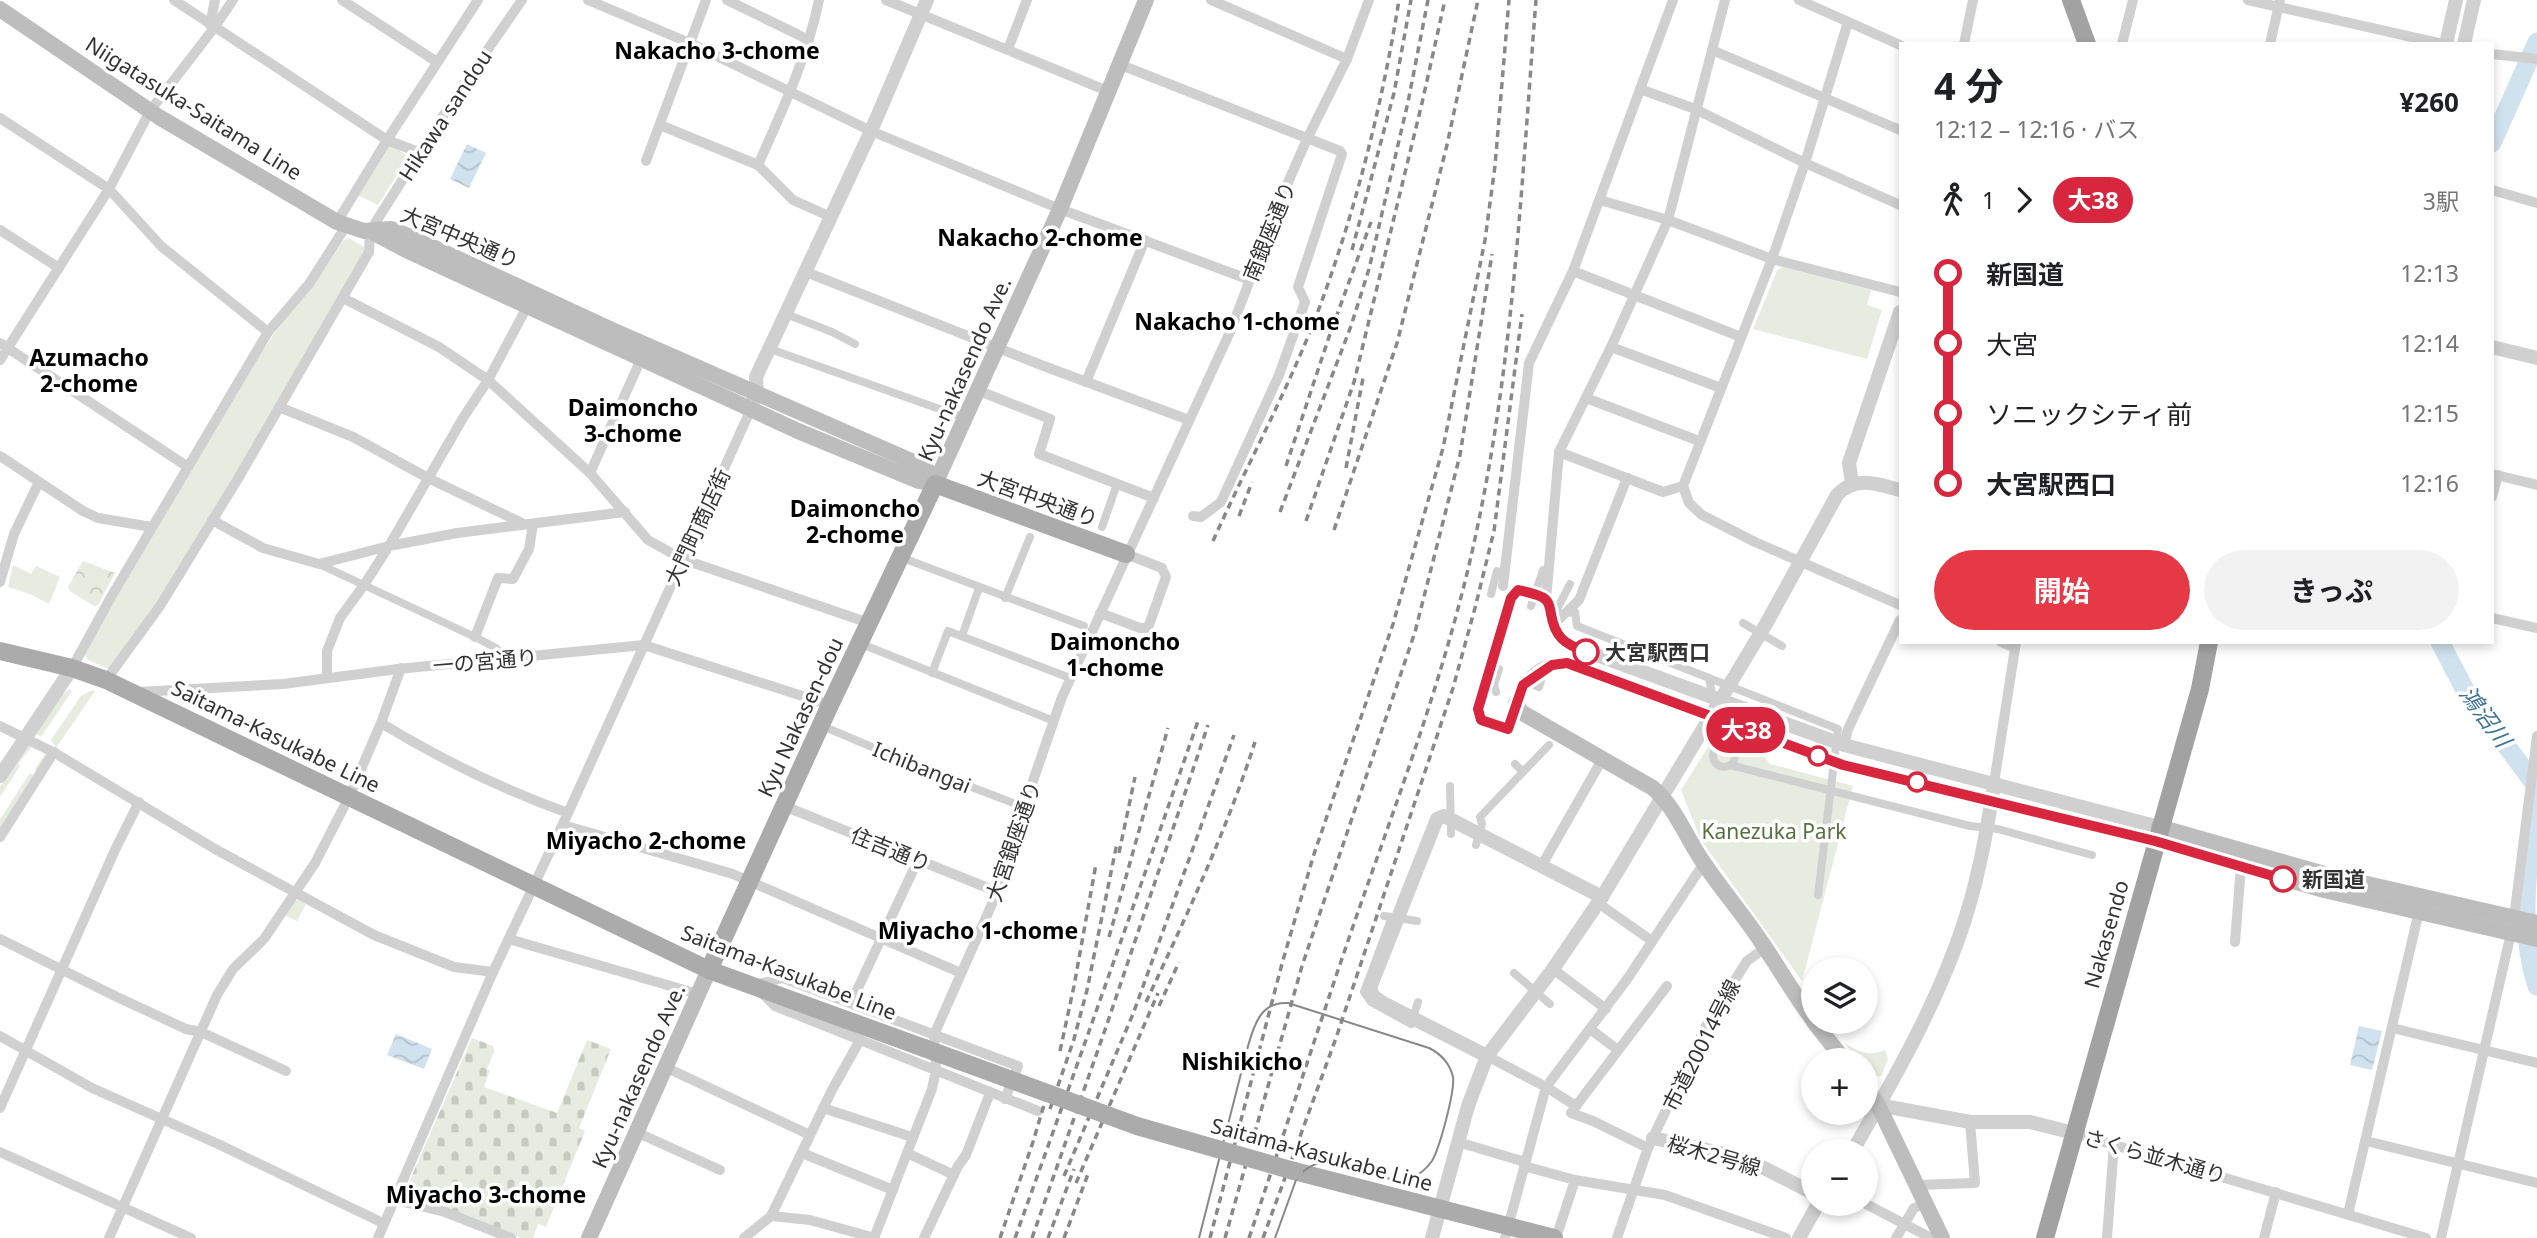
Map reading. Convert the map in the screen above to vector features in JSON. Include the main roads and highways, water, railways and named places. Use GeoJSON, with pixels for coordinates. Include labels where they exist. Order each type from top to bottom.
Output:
{"type":"FeatureCollection","features":[{"type":"Feature","properties":{"kind":"highway"},"geometry":{"type":"LineString","coordinates":[[2071,0],[2086,42]]}},
{"type":"Feature","properties":{"kind":"highway","name":"Nakasendo"},"geometry":{"type":"LineString","coordinates":[[2045,1238],[2157,834],[2200,690],[2209,644]]}},
{"type":"Feature","properties":{"kind":"main road","name":"Kyu-nakasendo Ave."},"geometry":{"type":"LineString","coordinates":[[935,484],[1060,209],[1146,0]]}},
{"type":"Feature","properties":{"kind":"main road","name":"Niigatasuka-Saitama Line"},"geometry":{"type":"LineString","coordinates":[[0,9],[150,111],[342,224],[370,231]]}},
{"type":"Feature","properties":{"kind":"main road","name":"大宮中央通り"},"geometry":{"type":"LineString","coordinates":[[370,231],[391,229],[754,401]]}},
{"type":"Feature","properties":{"kind":"main road","name":"大宮中央通り"},"geometry":{"type":"LineString","coordinates":[[370,231],[641,359],[916,463],[926,468],[935,484],[1126,554]]}},
{"type":"Feature","properties":{"kind":"main road","name":"Kyu Nakasen-dou"},"geometry":{"type":"LineString","coordinates":[[709,970],[820,725],[935,484]]}},
{"type":"Feature","properties":{"kind":"main road","name":"Saitama-Kasukabe Line"},"geometry":{"type":"LineString","coordinates":[[0,651],[72,668],[106,680],[709,970],[929,1041],[1137,1126],[1294,1171],[1440,1208],[1506,1232],[1555,1238]]}},
{"type":"Feature","properties":{"kind":"main road"},"geometry":{"type":"LineString","coordinates":[[1516,703],[1526,715],[1657,791],[1672,808],[1684,833],[1801,1002]]}},
{"type":"Feature","properties":{"kind":"main road"},"geometry":{"type":"LineString","coordinates":[[2157,834],[2241,866],[2324,890],[2420,905],[2537,933]]}},
{"type":"Feature","properties":{"kind":"main road"},"geometry":{"type":"LineString","coordinates":[[2157,834],[2286,863],[2420,905]]}},
{"type":"Feature","properties":{"kind":"main road","name":"Kyu-nakasendo Ave."},"geometry":{"type":"LineString","coordinates":[[589,1238],[709,970]]}},
{"type":"Feature","properties":{"kind":"main road"},"geometry":{"type":"LineString","coordinates":[[1824,1034],[1835,1048]]}},
{"type":"Feature","properties":{"kind":"main road"},"geometry":{"type":"LineString","coordinates":[[1878,1105],[1942,1238]]}},
{"type":"Feature","properties":{"kind":"water"},"geometry":{"type":"Polygon","coordinates":[[[467,144],[486,153],[469,188],[450,179],[467,144]]]}},
{"type":"Feature","properties":{"kind":"water"},"geometry":{"type":"Polygon","coordinates":[[[2359,1026],[2382,1031],[2372,1070],[2350,1065],[2359,1026]]]}},
{"type":"Feature","properties":{"kind":"water"},"geometry":{"type":"Polygon","coordinates":[[[396,1034],[432,1049],[424,1069],[387,1055],[396,1034]]]}},
{"type":"Feature","properties":{"kind":"waterway"},"geometry":{"type":"LineString","coordinates":[[2494,139],[2537,42]]}},
{"type":"Feature","properties":{"kind":"waterway","name":"鴻沼川"},"geometry":{"type":"LineString","coordinates":[[2441,644],[2465,690],[2537,787]]}},
{"type":"Feature","properties":{"kind":"waterway","name":"鴻沼川"},"geometry":{"type":"LineString","coordinates":[[2537,799],[2526,903],[2529,953],[2537,986]]}},
{"type":"Feature","properties":{"kind":"tram line"},"geometry":{"type":"LineString","coordinates":[[1199,1238],[1248,1046],[1256,1023],[1265,1010],[1279,1003],[1288,1003],[1429,1048],[1441,1056],[1452,1072],[1453,1084],[1443,1132],[1428,1166],[1414,1177],[1402,1180],[1383,1177],[1337,1162],[1314,1165],[1296,1180],[1275,1238]]}},
{"type":"Feature","properties":{"kind":"railway"},"geometry":{"type":"LineString","coordinates":[[1213,541],[1293,372],[1331,276],[1366,159],[1399,0]]}},
{"type":"Feature","properties":{"kind":"railway"},"geometry":{"type":"LineString","coordinates":[[1352,250],[1394,93],[1411,0]]}},
{"type":"Feature","properties":{"kind":"railway"},"geometry":{"type":"LineString","coordinates":[[1280,512],[1351,326],[1369,269],[1408,102],[1428,0]]}},
{"type":"Feature","properties":{"kind":"railway"},"geometry":{"type":"LineString","coordinates":[[1306,521],[1354,382],[1445,0]]}},
{"type":"Feature","properties":{"kind":"railway"},"geometry":{"type":"LineString","coordinates":[[1334,530],[1397,343],[1447,145],[1478,0]]}},
{"type":"Feature","properties":{"kind":"railway"},"geometry":{"type":"LineString","coordinates":[[1210,1238],[1283,960],[1314,854],[1393,624],[1443,448],[1485,240],[1495,166],[1509,0]]}},
{"type":"Feature","properties":{"kind":"railway"},"geometry":{"type":"LineString","coordinates":[[1249,1238],[1409,768],[1466,578],[1490,464],[1508,332],[1536,0]]}},
{"type":"Feature","properties":{"kind":"railway"},"geometry":{"type":"LineString","coordinates":[[1286,466],[1371,222]]}},
{"type":"Feature","properties":{"kind":"railway"},"geometry":{"type":"LineString","coordinates":[[1225,1238],[1302,966],[1415,632],[1460,455],[1492,254]]}},
{"type":"Feature","properties":{"kind":"railway"},"geometry":{"type":"LineString","coordinates":[[1263,1238],[1336,1038],[1453,688],[1494,531],[1522,314]]}},
{"type":"Feature","properties":{"kind":"railway"},"geometry":{"type":"LineString","coordinates":[[1346,468],[1363,378]]}},
{"type":"Feature","properties":{"kind":"railway"},"geometry":{"type":"LineString","coordinates":[[1239,516],[1252,482]]}},
{"type":"Feature","properties":{"kind":"railway"},"geometry":{"type":"LineString","coordinates":[[1015,1238],[1198,721]]}},
{"type":"Feature","properties":{"kind":"railway"},"geometry":{"type":"LineString","coordinates":[[1032,1238],[1208,725]]}},
{"type":"Feature","properties":{"kind":"railway"},"geometry":{"type":"LineString","coordinates":[[1109,937],[1168,728]]}},
{"type":"Feature","properties":{"kind":"railway"},"geometry":{"type":"LineString","coordinates":[[1064,1176],[1133,1014],[1234,735]]}},
{"type":"Feature","properties":{"kind":"railway"},"geometry":{"type":"LineString","coordinates":[[1146,1002],[1218,841],[1255,742]]}},
{"type":"Feature","properties":{"kind":"railway"},"geometry":{"type":"LineString","coordinates":[[1119,853],[1135,777]]}},
{"type":"Feature","properties":{"kind":"railway"},"geometry":{"type":"LineString","coordinates":[[1050,1109],[1074,1039],[1087,990],[1117,843]]}},
{"type":"Feature","properties":{"kind":"railway"},"geometry":{"type":"LineString","coordinates":[[1060,1051],[1096,864]]}},
{"type":"Feature","properties":{"kind":"railway"},"geometry":{"type":"LineString","coordinates":[[1159,1006],[1179,962]]}},
{"type":"Feature","properties":{"kind":"railway"},"geometry":{"type":"LineString","coordinates":[[1076,1183],[1158,993]]}},
{"type":"Feature","properties":{"kind":"railway"},"geometry":{"type":"LineString","coordinates":[[1000,1238],[1047,1095]]}},
{"type":"Feature","properties":{"kind":"railway"},"geometry":{"type":"LineString","coordinates":[[1048,1238],[1074,1169]]}},
{"type":"Feature","properties":{"kind":"railway"},"geometry":{"type":"LineString","coordinates":[[1064,1238],[1088,1174]]}},
{"type":"Feature","properties":{"kind":"place","name":"大宮駅西口"},"geometry":{"type":"Point","coordinates":[1586,652]}},
{"type":"Feature","properties":{"kind":"place","name":"新国道"},"geometry":{"type":"Point","coordinates":[2283,879]}},
{"type":"Feature","properties":{"kind":"district","name":"Nakacho 3-chome"},"geometry":{"type":"Point","coordinates":[717,50]}},
{"type":"Feature","properties":{"kind":"district","name":"Nakacho 2-chome"},"geometry":{"type":"Point","coordinates":[1040,237]}},
{"type":"Feature","properties":{"kind":"district","name":"Nakacho 1-chome"},"geometry":{"type":"Point","coordinates":[1237,321]}},
{"type":"Feature","properties":{"kind":"district","name":"Azumacho 2-chome"},"geometry":{"type":"Point","coordinates":[89,370]}},
{"type":"Feature","properties":{"kind":"district","name":"Daimoncho 3-chome"},"geometry":{"type":"Point","coordinates":[633,420]}},
{"type":"Feature","properties":{"kind":"district","name":"Daimoncho 2-chome"},"geometry":{"type":"Point","coordinates":[855,521]}},
{"type":"Feature","properties":{"kind":"district","name":"Daimoncho 1-chome"},"geometry":{"type":"Point","coordinates":[1115,654]}},
{"type":"Feature","properties":{"kind":"district","name":"Miyacho 2-chome"},"geometry":{"type":"Point","coordinates":[646,840]}},
{"type":"Feature","properties":{"kind":"district","name":"Miyacho 1-chome"},"geometry":{"type":"Point","coordinates":[978,930]}},
{"type":"Feature","properties":{"kind":"district","name":"Nishikicho"},"geometry":{"type":"Point","coordinates":[1242,1061]}},
{"type":"Feature","properties":{"kind":"district","name":"Miyacho 3-chome"},"geometry":{"type":"Point","coordinates":[486,1194]}},
{"type":"Feature","properties":{"kind":"park label","name":"Kanezuka Park"},"geometry":{"type":"Point","coordinates":[1774,831]}}]}
